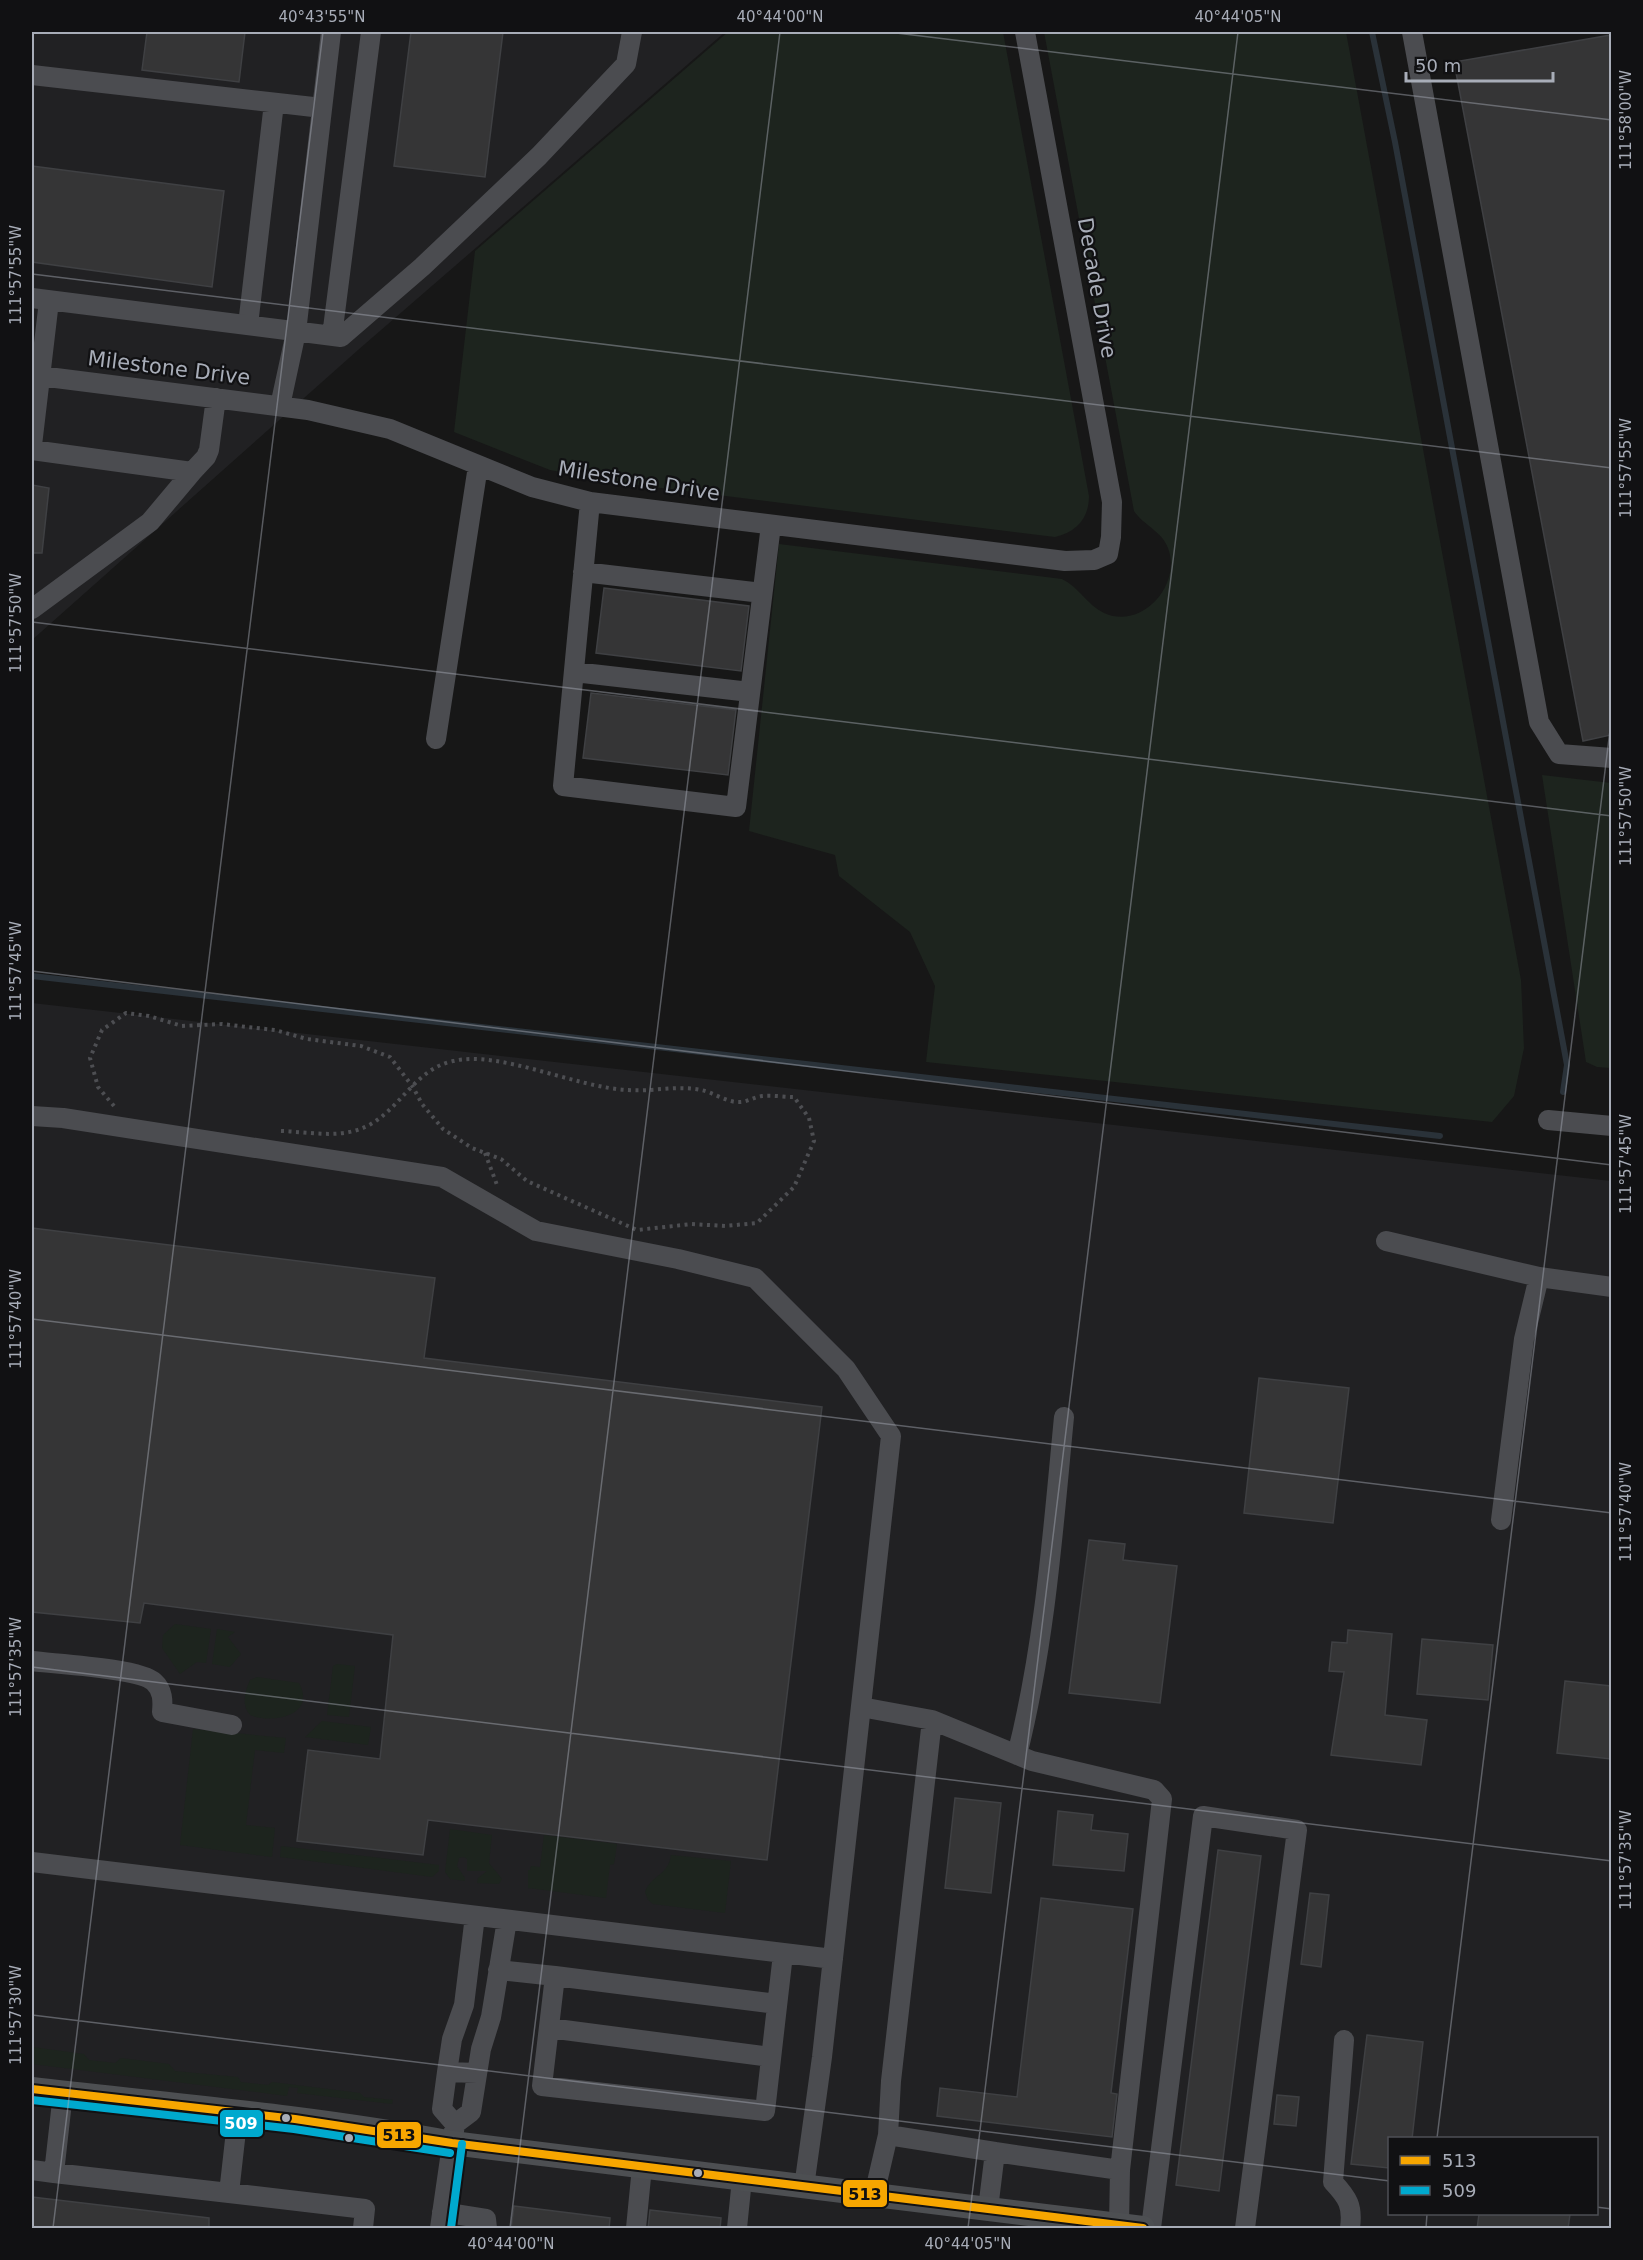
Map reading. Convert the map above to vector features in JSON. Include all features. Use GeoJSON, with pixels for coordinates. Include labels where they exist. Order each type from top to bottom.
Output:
{"type":"FeatureCollection","features":[{"type":"Feature","properties":{"kind":"main road"},"geometry":{"type":"LineString","coordinates":[[32,2089],[407,2135],[453,2134],[642,2167],[1135,2228]]}},
{"type":"Feature","properties":{"kind":"street"},"geometry":{"type":"LineString","coordinates":[[280,406],[296,332],[331,32]]}},
{"type":"Feature","properties":{"kind":"street"},"geometry":{"type":"LineString","coordinates":[[332,336],[371,32]]}},
{"type":"Feature","properties":{"kind":"street"},"geometry":{"type":"LineString","coordinates":[[32,445],[40,299],[341,337],[422,267],[539,156],[626,64],[632,32]]}},
{"type":"Feature","properties":{"kind":"street","name":"Decade Drive"},"geometry":{"type":"LineString","coordinates":[[1025,32],[1112,502],[1112,537],[1108,554]]}},
{"type":"Feature","properties":{"kind":"street"},"geometry":{"type":"LineString","coordinates":[[1412,32],[1539,722],[1559,754],[1611,758]]}},
{"type":"Feature","properties":{"kind":"street"},"geometry":{"type":"LineString","coordinates":[[32,75],[322,108]]}},
{"type":"Feature","properties":{"kind":"street"},"geometry":{"type":"LineString","coordinates":[[248,326],[274,103]]}},
{"type":"Feature","properties":{"kind":"street","name":"Milestone Drive"},"geometry":{"type":"LineString","coordinates":[[36,376],[280,406],[342,416],[390,429],[532,487],[590,502],[1065,561],[1094,560],[1108,554]]}},
{"type":"Feature","properties":{"kind":"street"},"geometry":{"type":"LineString","coordinates":[[32,609],[150,522],[206,457],[216,398]]}},
{"type":"Feature","properties":{"kind":"street"},"geometry":{"type":"LineString","coordinates":[[32,450],[192,472]]}},
{"type":"Feature","properties":{"kind":"street"},"geometry":{"type":"LineString","coordinates":[[436,739],[478,465]]}},
{"type":"Feature","properties":{"kind":"street"},"geometry":{"type":"LineString","coordinates":[[590,502],[563,786],[736,807],[771,525]]}},
{"type":"Feature","properties":{"kind":"street"},"geometry":{"type":"LineString","coordinates":[[583,572],[762,593]]}},
{"type":"Feature","properties":{"kind":"street"},"geometry":{"type":"LineString","coordinates":[[574,672],[750,692]]}},
{"type":"Feature","properties":{"kind":"street"},"geometry":{"type":"LineString","coordinates":[[32,1116],[63,1118],[442,1177],[536,1231],[678,1259],[755,1278],[846,1369],[891,1436],[833,1959],[804,2187]]}},
{"type":"Feature","properties":{"kind":"street"},"geometry":{"type":"LineString","coordinates":[[1548,1120],[1611,1126]]}},
{"type":"Feature","properties":{"kind":"street"},"geometry":{"type":"LineString","coordinates":[[1386,1241],[1539,1277],[1611,1287]]}},
{"type":"Feature","properties":{"kind":"street"},"geometry":{"type":"LineString","coordinates":[[1501,1520],[1524,1339],[1539,1277]]}},
{"type":"Feature","properties":{"kind":"street"},"geometry":{"type":"LineString","coordinates":[[1017,1755],[1033,1691],[1050,1576],[1064,1417]]}},
{"type":"Feature","properties":{"kind":"street"},"geometry":{"type":"LineString","coordinates":[[32,1661],[146,1677],[154,1682],[161,1691],[162,1712],[232,1725]]}},
{"type":"Feature","properties":{"kind":"street"},"geometry":{"type":"LineString","coordinates":[[861,1707],[932,1720],[1032,1761],[1154,1790],[1162,1799],[1120,2170],[1135,2228]]}},
{"type":"Feature","properties":{"kind":"street"},"geometry":{"type":"LineString","coordinates":[[874,2195],[888,2136],[891,2081],[932,1720]]}},
{"type":"Feature","properties":{"kind":"street"},"geometry":{"type":"LineString","coordinates":[[1135,2228],[1203,1816],[1297,1830],[1245,2229]]}},
{"type":"Feature","properties":{"kind":"street"},"geometry":{"type":"LineString","coordinates":[[32,1862],[833,1959]]}},
{"type":"Feature","properties":{"kind":"street"},"geometry":{"type":"LineString","coordinates":[[453,2134],[442,2109],[452,2039],[464,2005],[475,1916]]}},
{"type":"Feature","properties":{"kind":"street"},"geometry":{"type":"LineString","coordinates":[[487,2229],[486,2219],[441,2220],[453,2134],[471,2112],[481,2049],[491,2017],[507,1920]]}},
{"type":"Feature","properties":{"kind":"street"},"geometry":{"type":"LineString","coordinates":[[555,1976],[542,2086],[765,2111],[783,1954]]}},
{"type":"Feature","properties":{"kind":"street"},"geometry":{"type":"LineString","coordinates":[[498,1970],[777,2004]]}},
{"type":"Feature","properties":{"kind":"street"},"geometry":{"type":"LineString","coordinates":[[549,2028],[771,2057]]}},
{"type":"Feature","properties":{"kind":"street"},"geometry":{"type":"LineString","coordinates":[[1344,2040],[1333,2182],[1349,2199],[1352,2211],[1350,2229]]}},
{"type":"Feature","properties":{"kind":"street"},"geometry":{"type":"LineString","coordinates":[[447,2072],[477,2073]]}},
{"type":"Feature","properties":{"kind":"street"},"geometry":{"type":"LineString","coordinates":[[54,2173],[63,2093]]}},
{"type":"Feature","properties":{"kind":"street"},"geometry":{"type":"LineString","coordinates":[[229,2193],[238,2113]]}},
{"type":"Feature","properties":{"kind":"street"},"geometry":{"type":"LineString","coordinates":[[888,2136],[1120,2170]]}},
{"type":"Feature","properties":{"kind":"street"},"geometry":{"type":"LineString","coordinates":[[988,2210],[995,2152]]}},
{"type":"Feature","properties":{"kind":"street"},"geometry":{"type":"LineString","coordinates":[[636,2229],[642,2167]]}},
{"type":"Feature","properties":{"kind":"street"},"geometry":{"type":"LineString","coordinates":[[32,2170],[365,2209],[363,2229]]}},
{"type":"Feature","properties":{"kind":"street"},"geometry":{"type":"LineString","coordinates":[[736,2229],[742,2179]]}},
{"type":"Feature","properties":{"kind":"path"},"geometry":{"type":"LineString","coordinates":[[120,1113],[98,1087],[90,1058],[102,1030],[126,1014],[148,1016],[182,1026],[222,1024],[266,1029],[307,1040],[361,1046],[390,1057],[413,1087],[422,1104],[443,1129],[472,1148],[501,1159],[527,1181],[637,1230],[692,1224],[725,1226],[757,1223],[794,1187],[814,1141],[809,1118],[794,1097],[762,1096],[739,1102],[701,1090],[669,1087],[628,1090],[575,1082],[534,1070],[482,1061],[454,1060],[427,1071],[413,1087],[370,1124],[328,1136],[271,1130]]}},
{"type":"Feature","properties":{"kind":"shaded area"},"geometry":{"type":"Polygon","coordinates":[[[32,32],[725,32],[358,350],[32,640],[32,32]]]}},
{"type":"Feature","properties":{"kind":"shaded area"},"geometry":{"type":"Polygon","coordinates":[[[728,32],[1003,32],[1089,496],[1084,518],[1075,528],[1055,537],[613,482],[550,470],[454,432],[475,251],[728,32]]]}},
{"type":"Feature","properties":{"kind":"shaded area"},"geometry":{"type":"Polygon","coordinates":[[[1044,32],[1346,32],[1521,980],[1524,1048],[1514,1096],[1492,1122],[926,1062],[935,986],[910,932],[839,876],[835,855],[749,831],[779,544],[1062,579],[1098,610],[1118,617],[1131,616],[1144,610],[1163,591],[1169,578],[1171,565],[1166,544],[1134,511],[1044,32]]]}},
{"type":"Feature","properties":{"kind":"shaded area"},"geometry":{"type":"Polygon","coordinates":[[[1542,775],[1611,783],[1611,1068],[1597,1067],[1586,1062],[1542,775]]]}},
{"type":"Feature","properties":{"kind":"shaded area"},"geometry":{"type":"Polygon","coordinates":[[[32,1003],[1611,1181],[1611,2228],[32,2228],[32,1003]]]}},
{"type":"Feature","properties":{"kind":"shaded area"},"geometry":{"type":"Polygon","coordinates":[[[175,1624],[211,1629],[206,1663],[197,1662],[180,1674],[162,1648],[163,1635],[175,1624]]]}},
{"type":"Feature","properties":{"kind":"shaded area"},"geometry":{"type":"Polygon","coordinates":[[[217,1629],[235,1632],[228,1637],[241,1654],[230,1667],[212,1664],[217,1629]]]}},
{"type":"Feature","properties":{"kind":"shaded area"},"geometry":{"type":"Polygon","coordinates":[[[337,1664],[355,1666],[349,1717],[327,1715],[333,1666],[337,1664]]]}},
{"type":"Feature","properties":{"kind":"shaded area"},"geometry":{"type":"Polygon","coordinates":[[[257,1677],[299,1683],[303,1694],[302,1703],[290,1715],[280,1718],[259,1718],[250,1715],[246,1707],[245,1693],[250,1680],[257,1677]]]}},
{"type":"Feature","properties":{"kind":"shaded area"},"geometry":{"type":"Polygon","coordinates":[[[322,1721],[371,1727],[368,1745],[305,1737],[322,1721]]]}},
{"type":"Feature","properties":{"kind":"shaded area"},"geometry":{"type":"Polygon","coordinates":[[[193,1729],[286,1738],[284,1753],[255,1750],[246,1825],[275,1828],[272,1857],[180,1845],[193,1729]]]}},
{"type":"Feature","properties":{"kind":"shaded area"},"geometry":{"type":"Polygon","coordinates":[[[450,1829],[492,1835],[489,1863],[502,1879],[499,1884],[477,1883],[478,1878],[487,1871],[467,1871],[467,1859],[464,1857],[459,1858],[457,1866],[465,1881],[450,1879],[445,1872],[450,1829]]]}},
{"type":"Feature","properties":{"kind":"shaded area"},"geometry":{"type":"Polygon","coordinates":[[[544,1835],[617,1844],[614,1864],[610,1865],[606,1898],[528,1888],[528,1870],[531,1866],[540,1867],[544,1835]]]}},
{"type":"Feature","properties":{"kind":"shaded area"},"geometry":{"type":"Polygon","coordinates":[[[281,1846],[439,1865],[439,1871],[432,1877],[280,1857],[281,1846]]]}},
{"type":"Feature","properties":{"kind":"shaded area"},"geometry":{"type":"Polygon","coordinates":[[[671,1855],[731,1861],[725,1913],[653,1904],[648,1900],[645,1892],[648,1886],[667,1867],[671,1855]]]}},
{"type":"Feature","properties":{"kind":"shaded area"},"geometry":{"type":"Polygon","coordinates":[[[32,2047],[84,2054],[89,2060],[115,2063],[121,2058],[169,2064],[175,2071],[238,2077],[241,2082],[268,2085],[272,2082],[360,2093],[364,2097],[393,2100],[392,2104],[297,2093],[298,2088],[289,2087],[287,2096],[32,2064],[32,2047]]]}},
{"type":"Feature","properties":{"kind":"building"},"geometry":{"type":"Polygon","coordinates":[[[147,32],[245,32],[239,82],[142,70],[147,32]]]}},
{"type":"Feature","properties":{"kind":"building"},"geometry":{"type":"Polygon","coordinates":[[[411,32],[503,32],[485,177],[394,166],[411,32]]]}},
{"type":"Feature","properties":{"kind":"building"},"geometry":{"type":"Polygon","coordinates":[[[1611,35],[1611,735],[1583,741],[1454,62],[1611,35]]]}},
{"type":"Feature","properties":{"kind":"building"},"geometry":{"type":"Polygon","coordinates":[[[32,166],[224,191],[212,287],[32,262],[32,166]]]}},
{"type":"Feature","properties":{"kind":"building"},"geometry":{"type":"Polygon","coordinates":[[[32,485],[49,488],[42,553],[32,553],[32,485]]]}},
{"type":"Feature","properties":{"kind":"building"},"geometry":{"type":"Polygon","coordinates":[[[604,588],[749,606],[741,671],[596,653],[604,588]]]}},
{"type":"Feature","properties":{"kind":"building"},"geometry":{"type":"Polygon","coordinates":[[[591,693],[736,710],[728,775],[583,758],[591,693]]]}},
{"type":"Feature","properties":{"kind":"building"},"geometry":{"type":"Polygon","coordinates":[[[32,1228],[435,1278],[424,1358],[822,1407],[767,1860],[428,1820],[423,1855],[297,1841],[308,1750],[380,1759],[393,1635],[144,1603],[140,1623],[32,1612],[32,1228]]]}},
{"type":"Feature","properties":{"kind":"building"},"geometry":{"type":"Polygon","coordinates":[[[1259,1378],[1349,1388],[1333,1523],[1244,1513],[1259,1378]]]}},
{"type":"Feature","properties":{"kind":"building"},"geometry":{"type":"Polygon","coordinates":[[[1089,1540],[1125,1544],[1123,1560],[1177,1566],[1160,1703],[1069,1693],[1089,1540]]]}},
{"type":"Feature","properties":{"kind":"building"},"geometry":{"type":"Polygon","coordinates":[[[1348,1630],[1392,1634],[1385,1715],[1427,1720],[1421,1765],[1331,1755],[1344,1672],[1329,1671],[1332,1642],[1347,1643],[1348,1630]]]}},
{"type":"Feature","properties":{"kind":"building"},"geometry":{"type":"Polygon","coordinates":[[[1422,1639],[1493,1645],[1488,1700],[1417,1694],[1422,1639]]]}},
{"type":"Feature","properties":{"kind":"building"},"geometry":{"type":"Polygon","coordinates":[[[1565,1681],[1611,1686],[1611,1759],[1557,1753],[1565,1681]]]}},
{"type":"Feature","properties":{"kind":"building"},"geometry":{"type":"Polygon","coordinates":[[[955,1798],[1001,1803],[991,1893],[945,1888],[955,1798]]]}},
{"type":"Feature","properties":{"kind":"building"},"geometry":{"type":"Polygon","coordinates":[[[1058,1811],[1093,1815],[1091,1830],[1128,1834],[1124,1871],[1053,1865],[1058,1811]]]}},
{"type":"Feature","properties":{"kind":"building"},"geometry":{"type":"Polygon","coordinates":[[[1218,1850],[1261,1856],[1219,2191],[1176,2185],[1218,1850]]]}},
{"type":"Feature","properties":{"kind":"building"},"geometry":{"type":"Polygon","coordinates":[[[1310,1893],[1329,1895],[1321,1967],[1301,1964],[1310,1893]]]}},
{"type":"Feature","properties":{"kind":"building"},"geometry":{"type":"Polygon","coordinates":[[[1041,1898],[1133,1909],[1111,2093],[1117,2094],[1112,2137],[937,2116],[940,2088],[1017,2097],[1041,1898]]]}},
{"type":"Feature","properties":{"kind":"building"},"geometry":{"type":"Polygon","coordinates":[[[1367,2035],[1423,2042],[1412,2137],[1388,2137],[1388,2168],[1351,2164],[1367,2035]]]}},
{"type":"Feature","properties":{"kind":"building"},"geometry":{"type":"Polygon","coordinates":[[[1277,2095],[1299,2097],[1296,2126],[1274,2124],[1277,2095]]]}},
{"type":"Feature","properties":{"kind":"building"},"geometry":{"type":"Polygon","coordinates":[[[32,2197],[209,2218],[209,2229],[32,2229],[32,2197]]]}},
{"type":"Feature","properties":{"kind":"building"},"geometry":{"type":"Polygon","coordinates":[[[514,2206],[610,2218],[609,2229],[511,2229],[514,2206]]]}},
{"type":"Feature","properties":{"kind":"building"},"geometry":{"type":"Polygon","coordinates":[[[650,2210],[721,2218],[720,2229],[648,2229],[650,2210]]]}},
{"type":"Feature","properties":{"kind":"building"},"geometry":{"type":"Polygon","coordinates":[[[1479,2215],[1570,2215],[1568,2229],[1477,2229],[1479,2215]]]}},
{"type":"Feature","properties":{"kind":"waterway"},"geometry":{"type":"LineString","coordinates":[[1372,32],[1395,142],[1567,1065],[1563,1092]]}},
{"type":"Feature","properties":{"kind":"waterway"},"geometry":{"type":"LineString","coordinates":[[32,976],[1440,1136]]}},
{"type":"Feature","properties":{"kind":"transit line","name":"513"},"geometry":{"type":"LineString","coordinates":[[32,2089],[295,2119],[452,2143],[1143,2228]]}},
{"type":"Feature","properties":{"kind":"transit line","name":"509"},"geometry":{"type":"LineString","coordinates":[[32,2100],[294,2129],[450,2153]]}},
{"type":"Feature","properties":{"kind":"transit line","name":"509"},"geometry":{"type":"LineString","coordinates":[[451,2228],[462,2144]]}}]}
